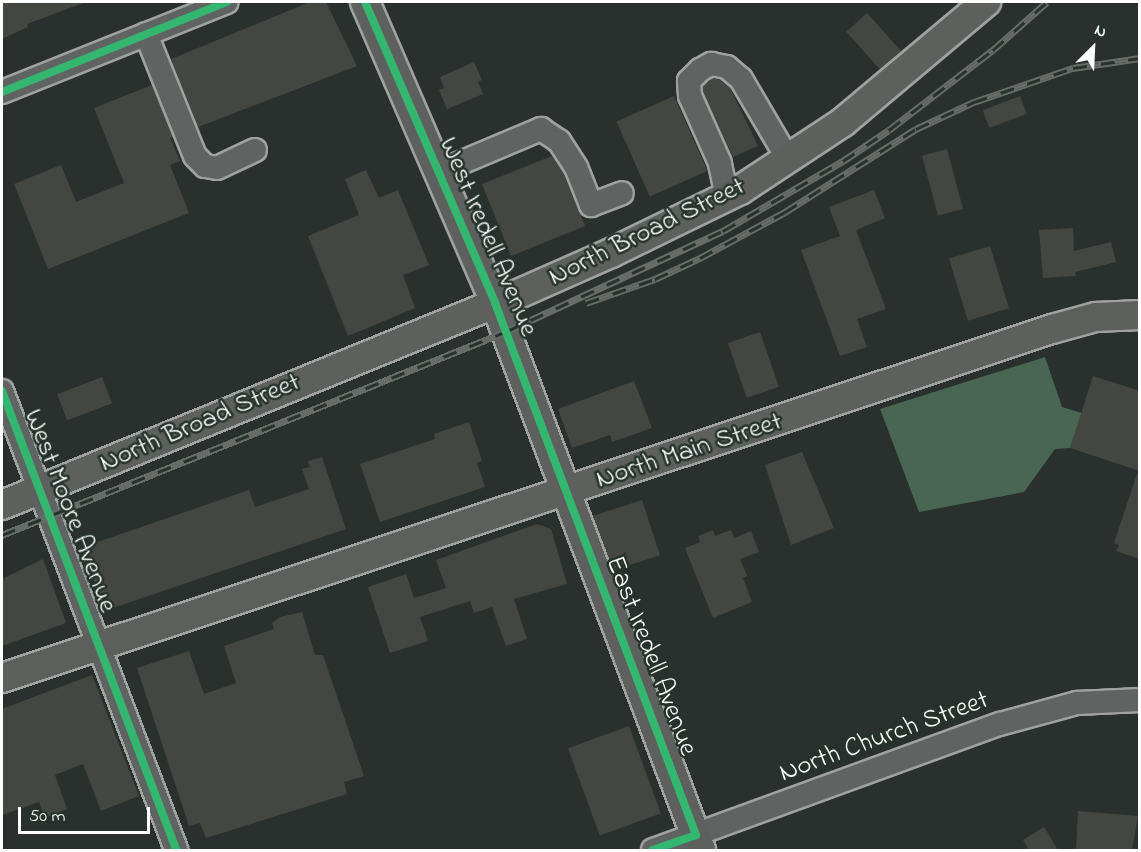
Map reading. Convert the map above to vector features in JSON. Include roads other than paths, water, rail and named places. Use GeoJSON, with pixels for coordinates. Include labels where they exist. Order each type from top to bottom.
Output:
{"type":"FeatureCollection","features":[{"type":"Feature","properties":{"kind":"main road","name":"West Iredell Avenue"},"geometry":{"type":"LineString","coordinates":[[365,2],[495,303],[567,491]]}},
{"type":"Feature","properties":{"kind":"main road","name":"North Broad Street"},"geometry":{"type":"LineString","coordinates":[[2,505],[495,303],[611,253],[727,197],[843,122],[986,2]]}},
{"type":"Feature","properties":{"kind":"main road","name":"North Main Street"},"geometry":{"type":"LineString","coordinates":[[2,678],[1052,329],[1096,316],[1140,315]]}},
{"type":"Feature","properties":{"kind":"main road","name":"East Iredell Avenue"},"geometry":{"type":"LineString","coordinates":[[567,491],[698,843]]}},
{"type":"Feature","properties":{"kind":"street"},"geometry":{"type":"LineString","coordinates":[[2,92],[227,2]]}},
{"type":"Feature","properties":{"kind":"street"},"geometry":{"type":"LineString","coordinates":[[146,34],[195,156],[205,166],[217,168],[255,150]]}},
{"type":"Feature","properties":{"kind":"street"},"geometry":{"type":"LineString","coordinates":[[727,197],[720,163],[690,96],[689,81],[700,70],[711,64],[727,67],[741,79],[788,159]]}},
{"type":"Feature","properties":{"kind":"street"},"geometry":{"type":"LineString","coordinates":[[439,172],[541,129],[559,141],[576,167],[591,205],[622,193]]}},
{"type":"Feature","properties":{"kind":"street","name":"West Moore Avenue"},"geometry":{"type":"LineString","coordinates":[[2,391],[176,850]]}},
{"type":"Feature","properties":{"kind":"street","name":"North Church Street"},"geometry":{"type":"LineString","coordinates":[[653,850],[698,843],[1028,716],[1077,703],[1140,700]]}},
{"type":"Feature","properties":{"kind":"railway"},"geometry":{"type":"LineString","coordinates":[[2,535],[505,332],[723,231],[843,161],[889,130],[993,50],[1047,2]]}},
{"type":"Feature","properties":{"kind":"railway"},"geometry":{"type":"LineString","coordinates":[[586,303],[655,279],[700,258],[785,212],[916,129],[974,102],[1073,68],[1140,58]]}}]}
